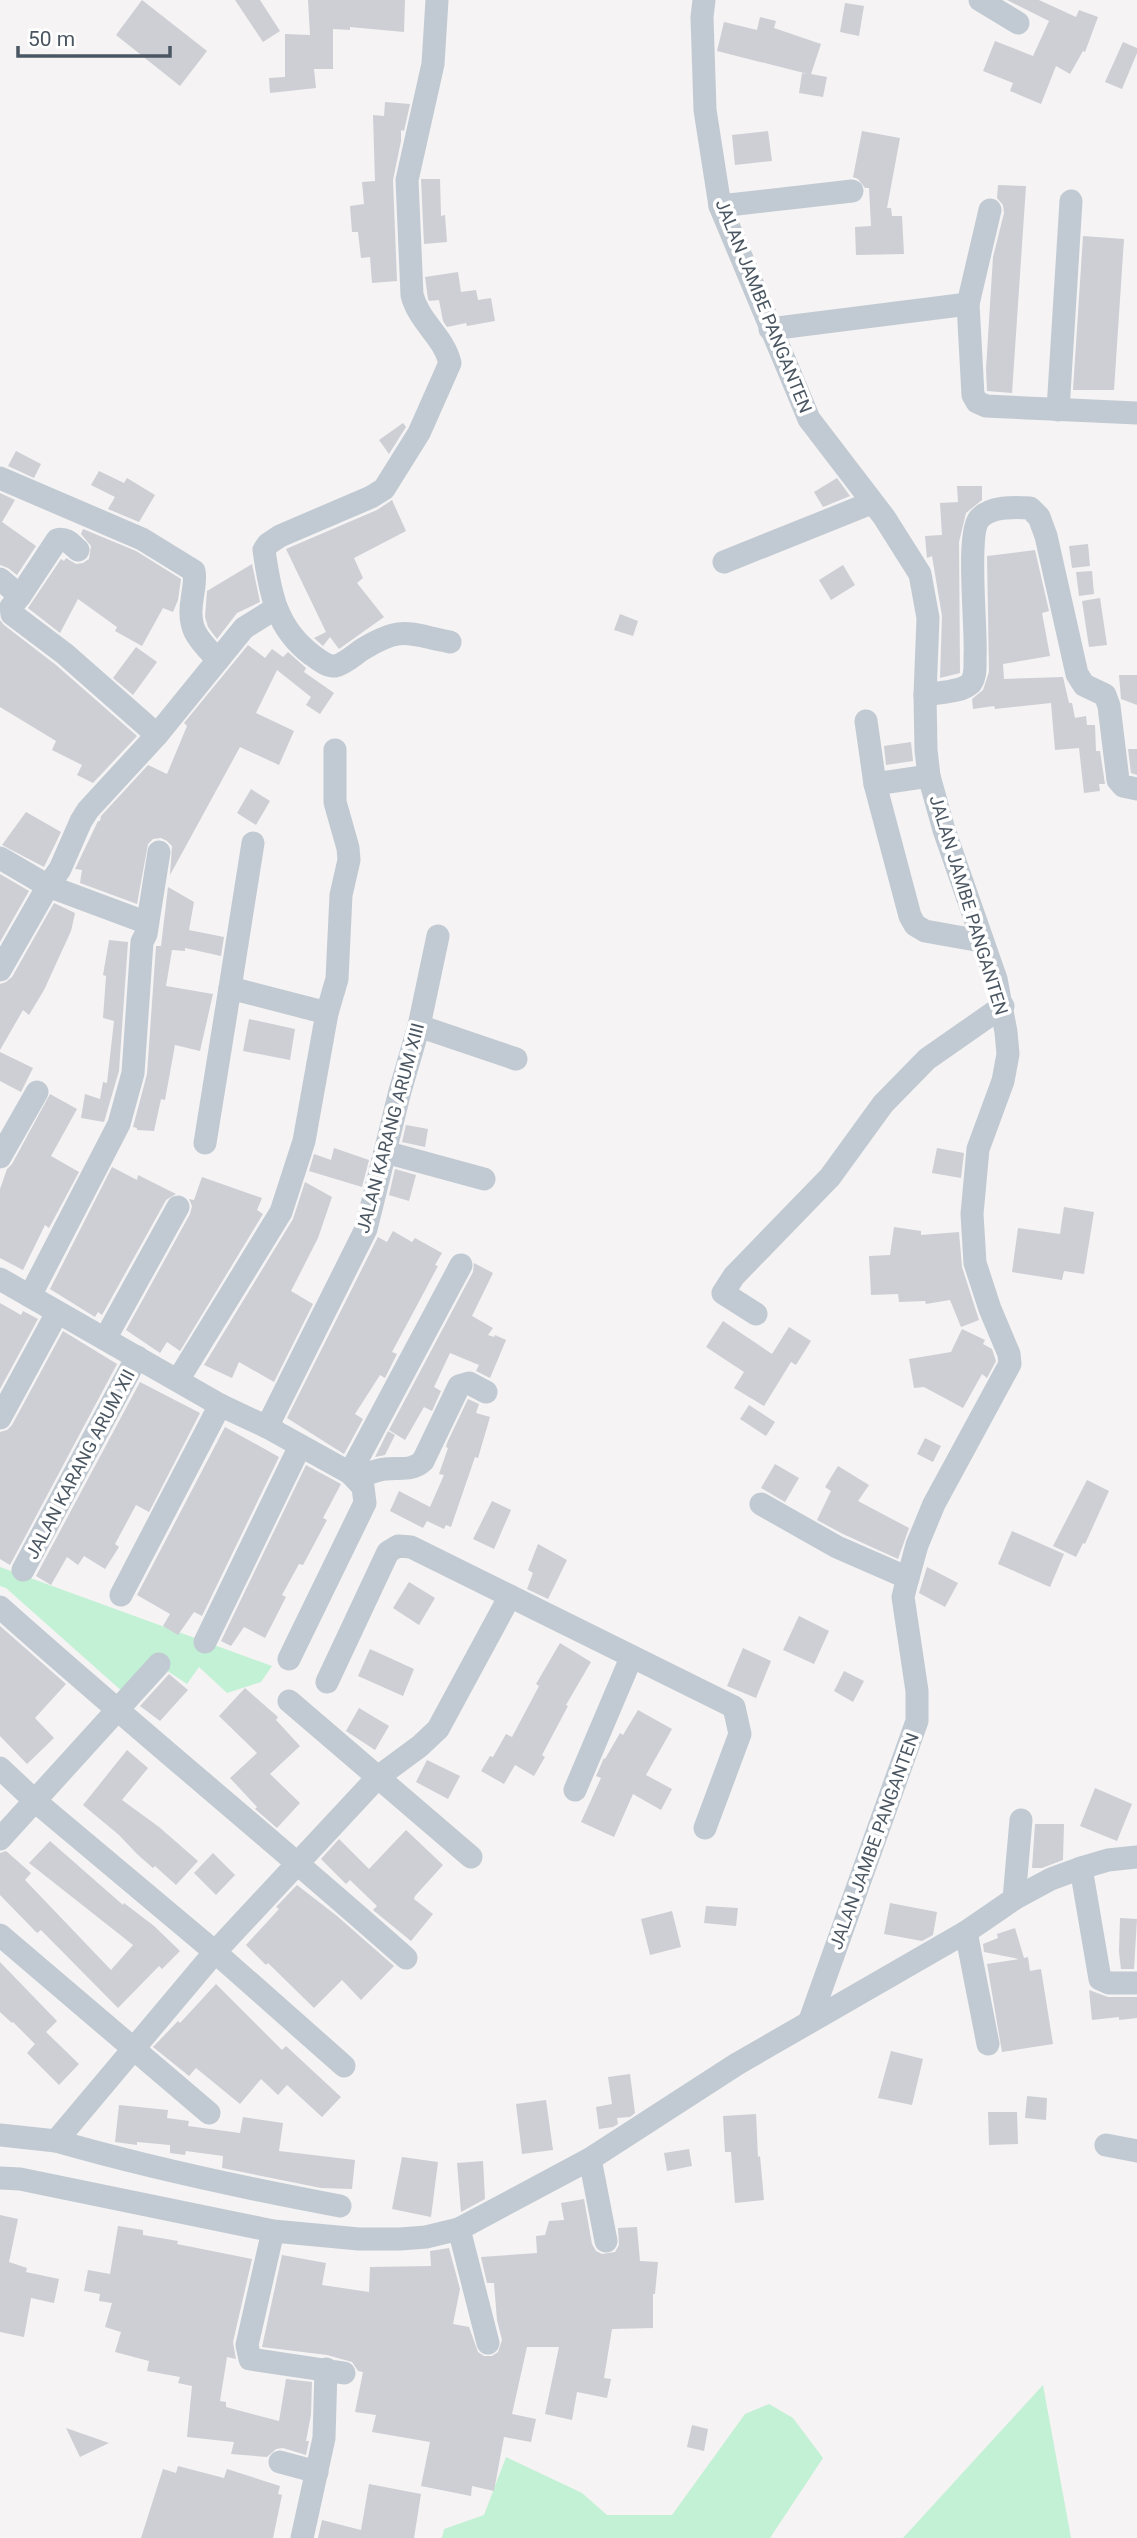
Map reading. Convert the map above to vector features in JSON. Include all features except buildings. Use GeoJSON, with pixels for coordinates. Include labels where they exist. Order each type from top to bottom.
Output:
{"type":"FeatureCollection","features":[{"type":"Feature","properties":{"kind":"street"},"geometry":{"type":"LineString","coordinates":[[437,0],[433,64],[407,180],[412,295],[416,309],[447,352],[450,363],[419,433],[384,489],[281,536],[264,550],[276,608],[286,631],[295,642],[315,657],[333,666],[384,636],[396,632],[450,642]]}},
{"type":"Feature","properties":{"kind":"street","name":"JALAN JAMBE PANGANTEN"},"geometry":{"type":"LineString","coordinates":[[704,0],[702,17],[705,110],[720,206],[809,419],[884,517],[920,574],[928,618],[925,695],[929,776],[944,830],[996,979],[1003,1006],[1008,1054],[1003,1081],[978,1149],[971,1214],[975,1263],[1009,1354],[1010,1364],[934,1504],[917,1545],[906,1587],[917,1691],[917,1721],[810,2020]]}},
{"type":"Feature","properties":{"kind":"street"},"geometry":{"type":"LineString","coordinates":[[980,0],[1018,23]]}},
{"type":"Feature","properties":{"kind":"street"},"geometry":{"type":"LineString","coordinates":[[720,206],[852,191]]}},
{"type":"Feature","properties":{"kind":"street"},"geometry":{"type":"LineString","coordinates":[[1058,410],[1071,201]]}},
{"type":"Feature","properties":{"kind":"street"},"geometry":{"type":"LineString","coordinates":[[990,210],[968,304],[973,395],[977,402],[986,406],[1137,413]]}},
{"type":"Feature","properties":{"kind":"street"},"geometry":{"type":"LineString","coordinates":[[770,329],[968,304]]}},
{"type":"Feature","properties":{"kind":"street"},"geometry":{"type":"LineString","coordinates":[[0,478],[142,539],[194,571],[190,611],[192,630],[218,660]]}},
{"type":"Feature","properties":{"kind":"street"},"geometry":{"type":"LineString","coordinates":[[724,562],[871,503]]}},
{"type":"Feature","properties":{"kind":"street"},"geometry":{"type":"LineString","coordinates":[[925,695],[963,688],[971,683],[974,677],[977,636],[972,537],[978,520],[985,514],[1010,506],[1030,508],[1039,517],[1046,536],[1077,674],[1084,685],[1105,695],[1109,706],[1118,780],[1123,786],[1137,789]]}},
{"type":"Feature","properties":{"kind":"street"},"geometry":{"type":"LineString","coordinates":[[78,550],[67,540],[57,540],[11,607],[12,614],[65,654],[157,735]]}},
{"type":"Feature","properties":{"kind":"street"},"geometry":{"type":"LineString","coordinates":[[0,579],[20,596]]}},
{"type":"Feature","properties":{"kind":"street"},"geometry":{"type":"LineString","coordinates":[[0,970],[65,860],[88,810],[157,735],[244,628],[276,608]]}},
{"type":"Feature","properties":{"kind":"street"},"geometry":{"type":"LineString","coordinates":[[866,721],[875,784],[910,916],[915,925],[925,931],[981,941]]}},
{"type":"Feature","properties":{"kind":"street"},"geometry":{"type":"LineString","coordinates":[[178,1380],[281,1212],[304,1141],[327,1013],[337,979],[341,895],[349,860],[335,802],[335,750]]}},
{"type":"Feature","properties":{"kind":"street"},"geometry":{"type":"LineString","coordinates":[[875,784],[929,776]]}},
{"type":"Feature","properties":{"kind":"street"},"geometry":{"type":"LineString","coordinates":[[205,1143],[253,843]]}},
{"type":"Feature","properties":{"kind":"street"},"geometry":{"type":"LineString","coordinates":[[30,1296],[118,1124],[132,1073],[142,942],[159,852]]}},
{"type":"Feature","properties":{"kind":"street"},"geometry":{"type":"LineString","coordinates":[[0,858],[48,886],[147,925]]}},
{"type":"Feature","properties":{"kind":"street","name":"JALAN KARANG ARUM XIII"},"geometry":{"type":"LineString","coordinates":[[267,1427],[366,1229],[419,1026],[438,936]]}},
{"type":"Feature","properties":{"kind":"street"},"geometry":{"type":"LineString","coordinates":[[230,988],[327,1013]]}},
{"type":"Feature","properties":{"kind":"street"},"geometry":{"type":"LineString","coordinates":[[756,1314],[723,1293],[734,1276],[830,1177],[883,1104],[927,1059],[1003,1006]]}},
{"type":"Feature","properties":{"kind":"street"},"geometry":{"type":"LineString","coordinates":[[419,1026],[516,1059]]}},
{"type":"Feature","properties":{"kind":"street"},"geometry":{"type":"LineString","coordinates":[[0,1157],[37,1092]]}},
{"type":"Feature","properties":{"kind":"street"},"geometry":{"type":"LineString","coordinates":[[385,1152],[484,1179]]}},
{"type":"Feature","properties":{"kind":"street"},"geometry":{"type":"LineString","coordinates":[[105,1339],[178,1207]]}},
{"type":"Feature","properties":{"kind":"street"},"geometry":{"type":"LineString","coordinates":[[353,1476],[461,1265]]}},
{"type":"Feature","properties":{"kind":"street"},"geometry":{"type":"LineString","coordinates":[[0,1279],[220,1405],[267,1427],[353,1476],[363,1487],[365,1503],[289,1659]]}},
{"type":"Feature","properties":{"kind":"street"},"geometry":{"type":"LineString","coordinates":[[0,1418],[57,1313]]}},
{"type":"Feature","properties":{"kind":"street","name":"JALAN KARANG ARUM XII"},"geometry":{"type":"LineString","coordinates":[[23,1570],[137,1357]]}},
{"type":"Feature","properties":{"kind":"street"},"geometry":{"type":"LineString","coordinates":[[353,1476],[418,1466],[423,1461],[459,1386],[469,1383],[486,1392]]}},
{"type":"Feature","properties":{"kind":"street"},"geometry":{"type":"LineString","coordinates":[[121,1595],[220,1405]]}},
{"type":"Feature","properties":{"kind":"street"},"geometry":{"type":"LineString","coordinates":[[205,1642],[300,1446]]}},
{"type":"Feature","properties":{"kind":"street"},"geometry":{"type":"LineString","coordinates":[[761,1504],[906,1587]]}},
{"type":"Feature","properties":{"kind":"street"},"geometry":{"type":"LineString","coordinates":[[327,1682],[387,1552],[398,1546],[411,1547],[734,1707],[740,1734],[705,1828]]}},
{"type":"Feature","properties":{"kind":"street"},"geometry":{"type":"LineString","coordinates":[[56,2141],[215,1952],[378,1777],[438,1729],[510,1596]]}},
{"type":"Feature","properties":{"kind":"street"},"geometry":{"type":"LineString","coordinates":[[0,1607],[116,1711],[299,1863],[407,1958]]}},
{"type":"Feature","properties":{"kind":"street"},"geometry":{"type":"LineString","coordinates":[[575,1790],[631,1658]]}},
{"type":"Feature","properties":{"kind":"street"},"geometry":{"type":"LineString","coordinates":[[0,1839],[159,1664]]}},
{"type":"Feature","properties":{"kind":"street"},"geometry":{"type":"LineString","coordinates":[[289,1700],[471,1857]]}},
{"type":"Feature","properties":{"kind":"street"},"geometry":{"type":"LineString","coordinates":[[0,1768],[344,2066]]}},
{"type":"Feature","properties":{"kind":"street"},"geometry":{"type":"LineString","coordinates":[[1014,1899],[1021,1820]]}},
{"type":"Feature","properties":{"kind":"street"},"geometry":{"type":"LineString","coordinates":[[0,2178],[20,2179],[273,2231],[359,2239],[400,2239],[426,2237],[459,2229],[590,2159],[737,2064],[966,1932],[1014,1899],[1051,1879],[1081,1868],[1108,1860],[1137,1857]]}},
{"type":"Feature","properties":{"kind":"street"},"geometry":{"type":"LineString","coordinates":[[1081,1868],[1100,1979],[1109,1983],[1137,1983]]}},
{"type":"Feature","properties":{"kind":"street"},"geometry":{"type":"LineString","coordinates":[[966,1932],[988,2044]]}},
{"type":"Feature","properties":{"kind":"street"},"geometry":{"type":"LineString","coordinates":[[0,1935],[209,2113]]}},
{"type":"Feature","properties":{"kind":"street"},"geometry":{"type":"LineString","coordinates":[[0,2135],[56,2141],[142,2166],[340,2206]]}},
{"type":"Feature","properties":{"kind":"street"},"geometry":{"type":"LineString","coordinates":[[1106,2146],[1137,2151]]}},
{"type":"Feature","properties":{"kind":"street"},"geometry":{"type":"LineString","coordinates":[[590,2159],[607,2241]]}},
{"type":"Feature","properties":{"kind":"street"},"geometry":{"type":"LineString","coordinates":[[459,2229],[488,2343]]}},
{"type":"Feature","properties":{"kind":"street"},"geometry":{"type":"LineString","coordinates":[[273,2231],[247,2353],[250,2359],[260,2362],[335,2371],[324,2438],[302,2538]]}},
{"type":"Feature","properties":{"kind":"street"},"geometry":{"type":"LineString","coordinates":[[280,2462],[317,2472]]}},
{"type":"Feature","properties":{"kind":"green space"},"geometry":{"type":"Polygon","coordinates":[[[0,1567],[272,1666],[261,1682],[227,1693],[199,1667],[187,1684],[154,1662],[124,1693],[6,1588],[0,1586],[0,1567]]]}},
{"type":"Feature","properties":{"kind":"green space"},"geometry":{"type":"Polygon","coordinates":[[[1043,2385],[1071,2538],[903,2538],[1043,2385]]]}},
{"type":"Feature","properties":{"kind":"green space"},"geometry":{"type":"Polygon","coordinates":[[[769,2404],[793,2418],[823,2458],[770,2538],[442,2538],[444,2529],[484,2515],[506,2457],[582,2493],[607,2515],[672,2515],[745,2414],[769,2404]]]}}]}
